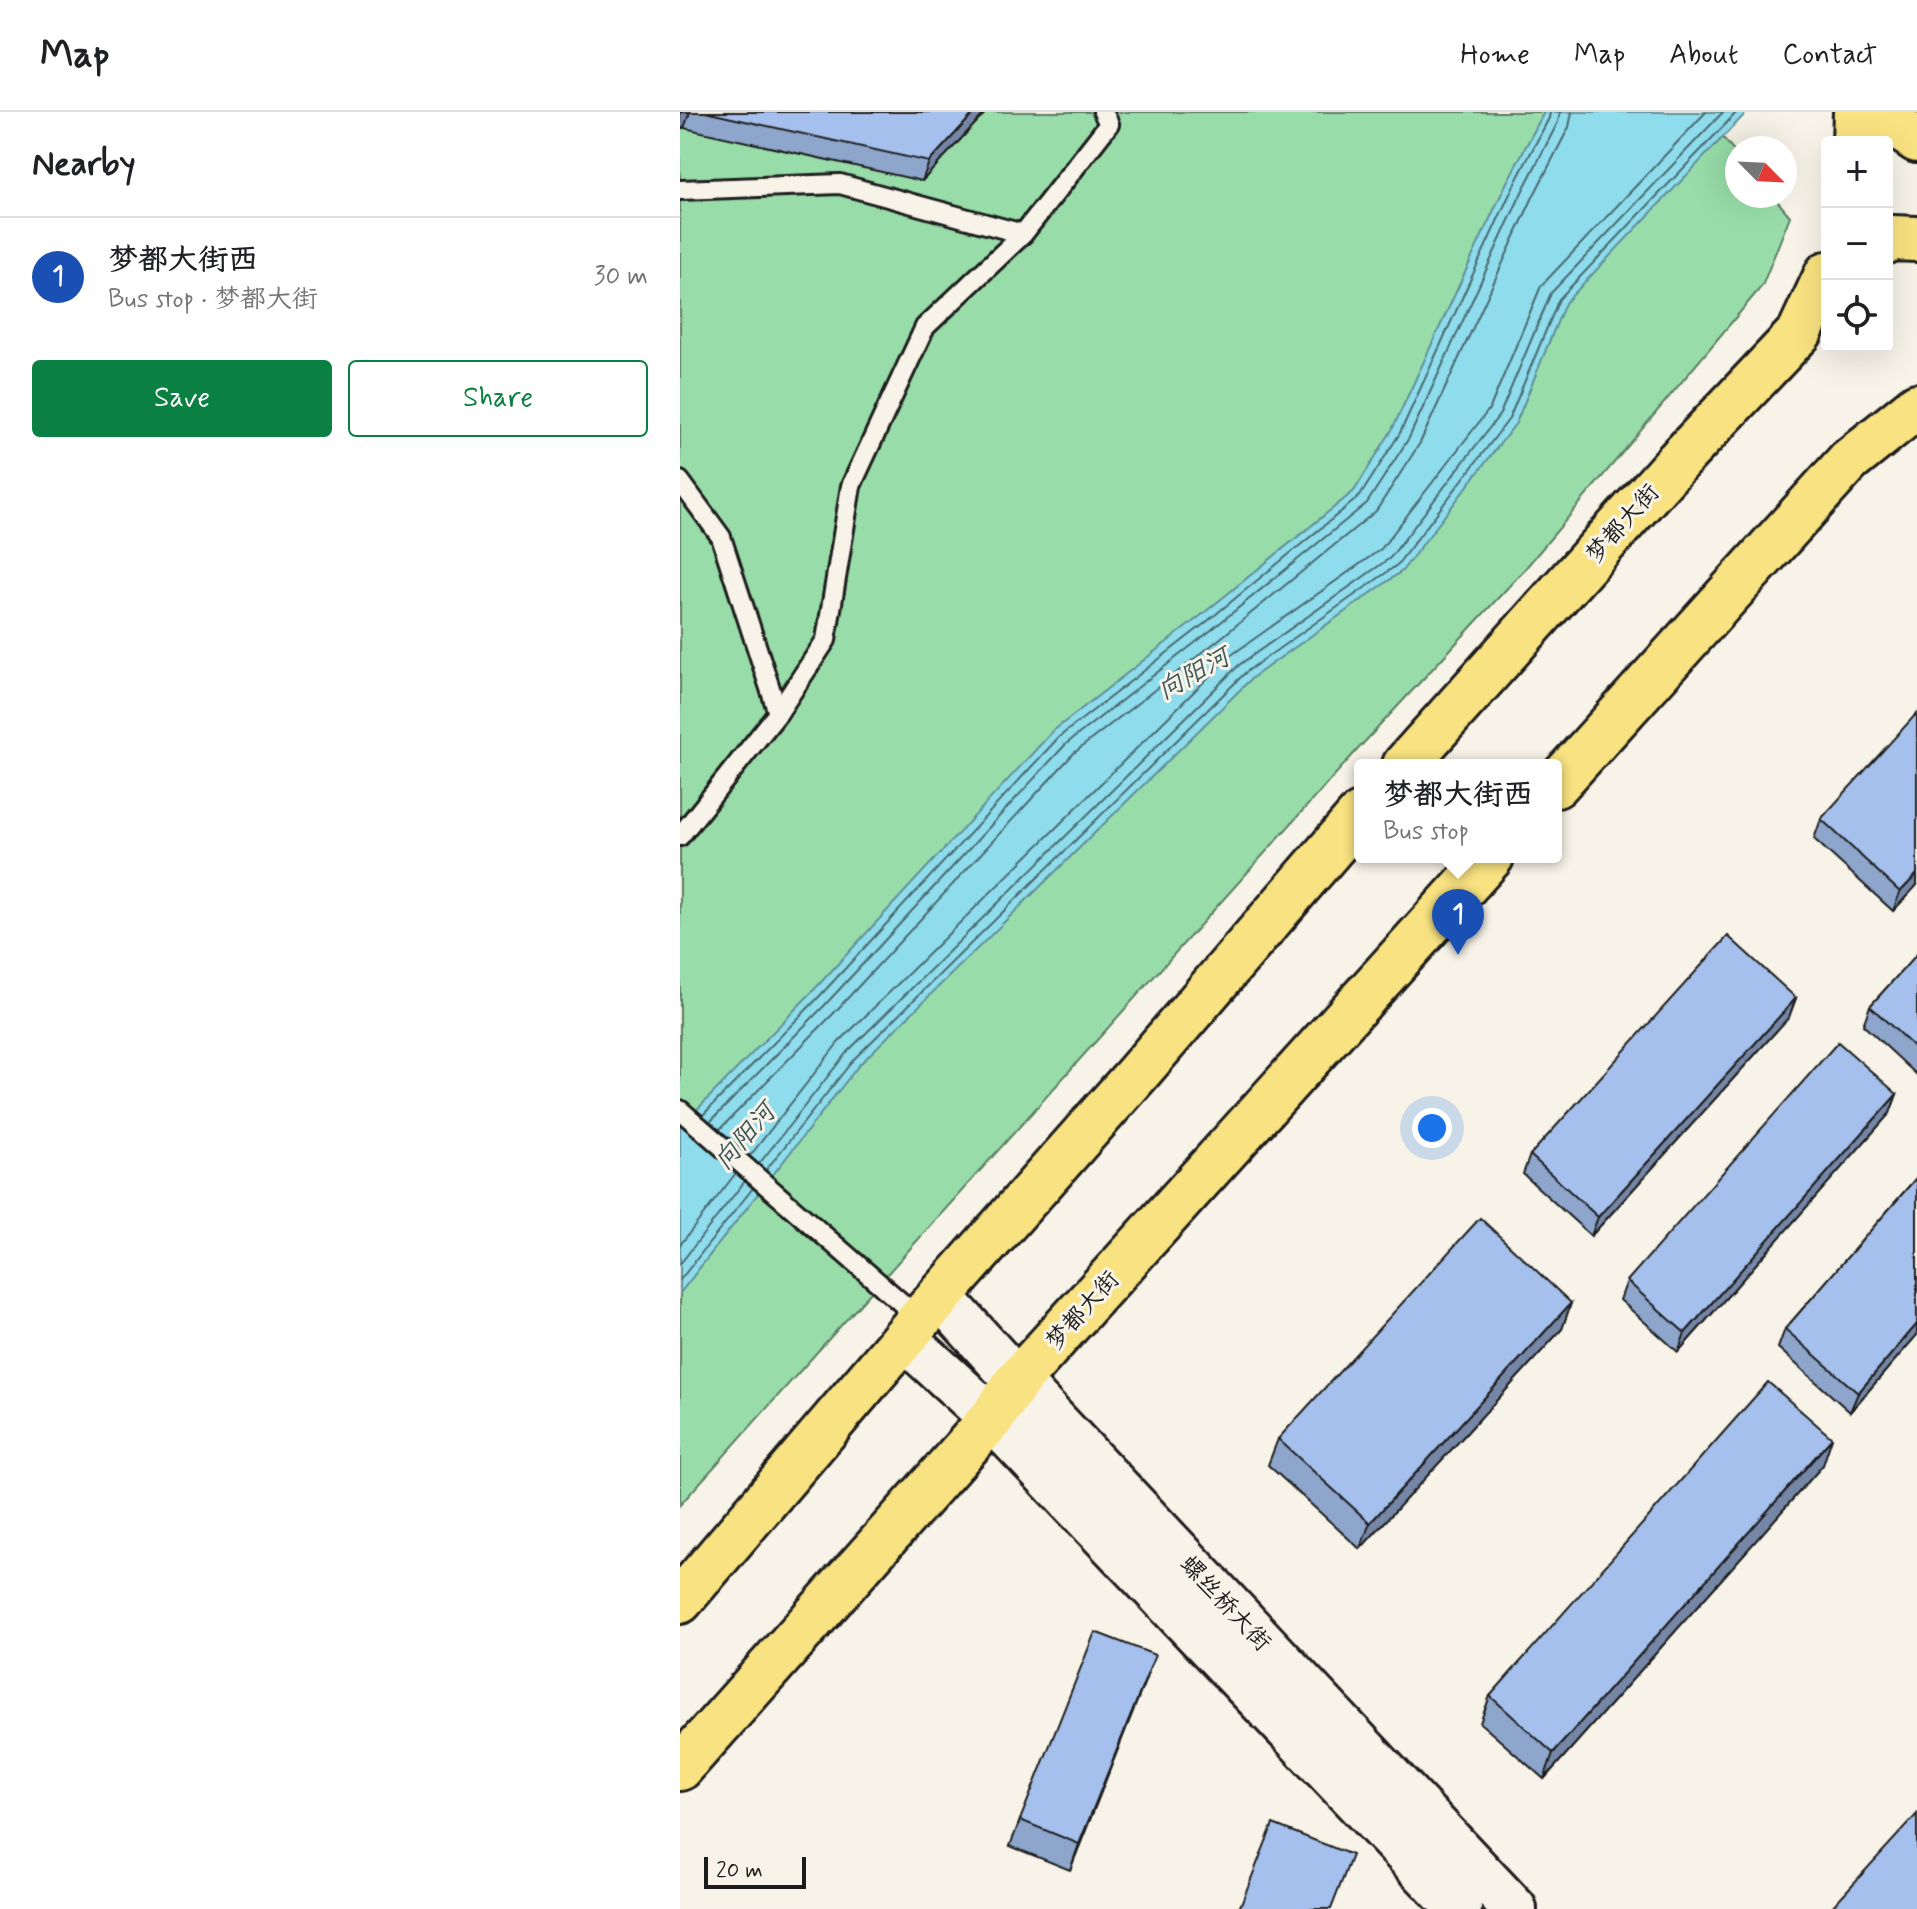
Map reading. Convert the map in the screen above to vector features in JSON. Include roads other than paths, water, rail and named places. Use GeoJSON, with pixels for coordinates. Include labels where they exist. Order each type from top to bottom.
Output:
{"type":"FeatureCollection","features":[{"type":"Feature","properties":{"kind":"main road"},"geometry":{"type":"LineString","coordinates":[[1855,136],[1856,112]]}},
{"type":"Feature","properties":{"kind":"main road"},"geometry":{"type":"LineString","coordinates":[[1876,112],[1917,140]]}},
{"type":"Feature","properties":{"kind":"main road"},"geometry":{"type":"LineString","coordinates":[[1893,238],[1917,239]]}},
{"type":"Feature","properties":{"kind":"main road","name":"梦都大街"},"geometry":{"type":"LineString","coordinates":[[1410,759],[1678,461],[1800,332],[1821,290]]}},
{"type":"Feature","properties":{"kind":"main road"},"geometry":{"type":"LineString","coordinates":[[1562,778],[1849,461],[1917,406]]}},
{"type":"Feature","properties":{"kind":"main road"},"geometry":{"type":"LineString","coordinates":[[680,1601],[921,1318],[1354,822]]}},
{"type":"Feature","properties":{"kind":"main road","name":"梦都大街"},"geometry":{"type":"LineString","coordinates":[[680,1768],[992,1418],[1017,1381],[1486,863]]}},
{"type":"Feature","properties":{"kind":"street","name":"螺丝桥大街"},"geometry":{"type":"LineString","coordinates":[[921,1318],[1017,1381],[1514,1909]]}},
{"type":"Feature","properties":{"kind":"street","name":"螺丝桥大街"},"geometry":{"type":"LineString","coordinates":[[921,1318],[992,1418],[1459,1909]]}},
{"type":"Feature","properties":{"kind":"lane"},"geometry":{"type":"LineString","coordinates":[[680,836],[778,713],[826,640],[851,486],[925,327],[1023,234],[1109,124],[1103,112]]}},
{"type":"Feature","properties":{"kind":"lane"},"geometry":{"type":"LineString","coordinates":[[680,190],[840,184],[1023,234]]}},
{"type":"Feature","properties":{"kind":"lane"},"geometry":{"type":"LineString","coordinates":[[680,481],[721,537],[778,713]]}},
{"type":"Feature","properties":{"kind":"lane"},"geometry":{"type":"LineString","coordinates":[[680,1110],[921,1318]]}},
{"type":"Feature","properties":{"kind":"water","name":"向阳河"},"geometry":{"type":"Polygon","coordinates":[[[1544,112],[1747,112],[1565,303],[1516,423],[1402,571],[1252,678],[859,1065],[680,1293],[680,1127],[811,993],[1053,731],[1354,491],[1392,430],[1506,184],[1544,112]]]}},
{"type":"Feature","properties":{"kind":"place","name":"梦都大街西"},"geometry":{"type":"Point","coordinates":[1458,955]}}]}
